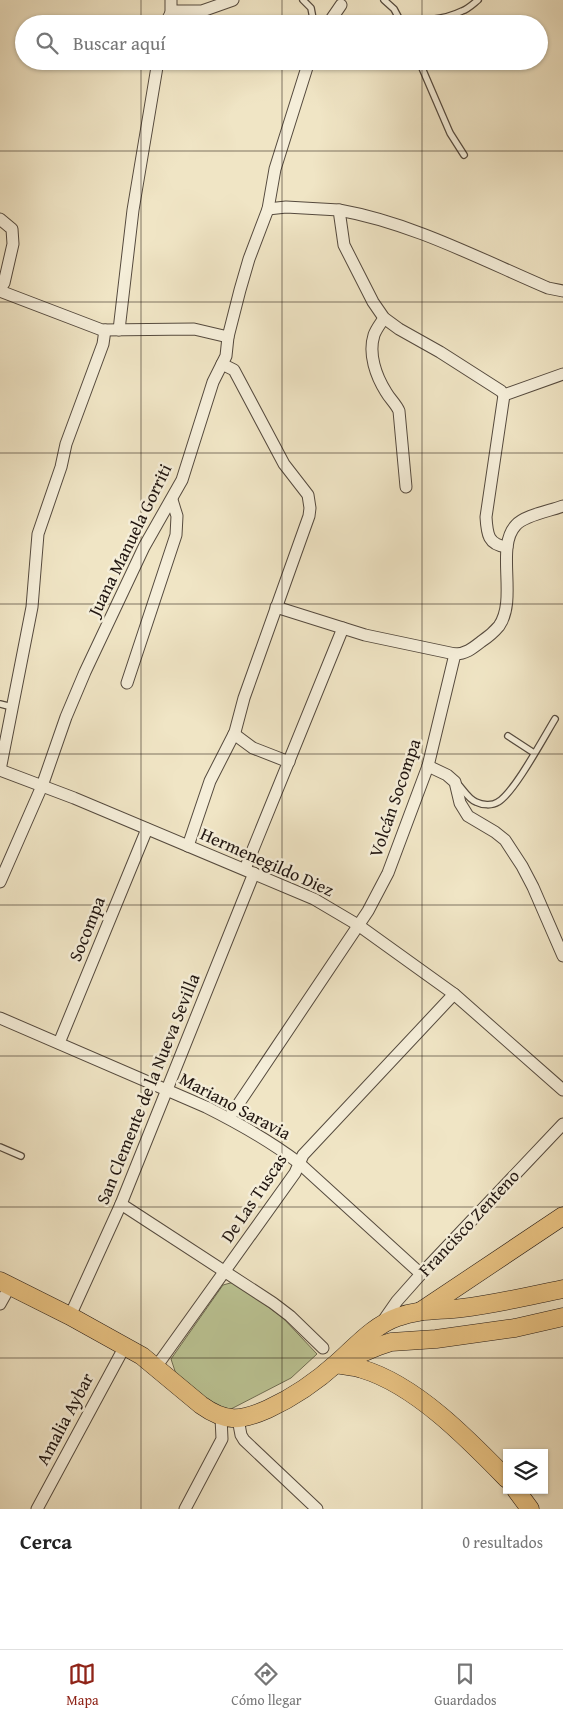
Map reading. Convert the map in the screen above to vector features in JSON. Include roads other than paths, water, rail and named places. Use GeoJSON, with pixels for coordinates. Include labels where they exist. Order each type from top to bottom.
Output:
{"type":"FeatureCollection","features":[{"type":"Feature","properties":{"kind":"main road"},"geometry":{"type":"LineString","coordinates":[[421,1311],[563,1216]]}},
{"type":"Feature","properties":{"kind":"main road"},"geometry":{"type":"LineString","coordinates":[[5,1283],[125,1346],[156,1367],[201,1405],[230,1418],[253,1416],[287,1400],[314,1382],[380,1326],[397,1317],[421,1311],[497,1304],[563,1289]]}},
{"type":"Feature","properties":{"kind":"main road"},"geometry":{"type":"LineString","coordinates":[[336,1364],[391,1342],[436,1339],[515,1328],[563,1317]]}},
{"type":"Feature","properties":{"kind":"main road"},"geometry":{"type":"LineString","coordinates":[[336,1364],[366,1370],[398,1385],[458,1431],[503,1475]]}},
{"type":"Feature","properties":{"kind":"main road"},"geometry":{"type":"LineString","coordinates":[[519,1494],[530,1509]]}},
{"type":"Feature","properties":{"kind":"street"},"geometry":{"type":"LineString","coordinates":[[171,0],[171,13],[174,11],[202,11],[233,0]]}},
{"type":"Feature","properties":{"kind":"street"},"geometry":{"type":"LineString","coordinates":[[334,15],[343,2]]}},
{"type":"Feature","properties":{"kind":"street"},"geometry":{"type":"LineString","coordinates":[[119,330],[133,210],[156,70]]}},
{"type":"Feature","properties":{"kind":"street","name":"Juana Manuela Gorriti"},"geometry":{"type":"LineString","coordinates":[[0,882],[42,786],[66,716],[85,672],[144,547],[182,480],[213,382],[226,356],[228,337],[249,259],[268,209],[275,169],[306,70]]}},
{"type":"Feature","properties":{"kind":"street"},"geometry":{"type":"LineString","coordinates":[[268,209],[286,207],[338,210],[364,215],[462,250],[548,288],[563,291]]}},
{"type":"Feature","properties":{"kind":"street"},"geometry":{"type":"LineString","coordinates":[[338,210],[344,245],[373,302],[384,318],[501,391],[504,395],[486,517],[488,536],[493,543],[508,547]]}},
{"type":"Feature","properties":{"kind":"street"},"geometry":{"type":"LineString","coordinates":[[0,219],[12,229],[14,244],[4,283],[0,290],[97,329],[194,328],[228,337]]}},
{"type":"Feature","properties":{"kind":"street"},"geometry":{"type":"LineString","coordinates":[[384,318],[375,334],[372,357],[386,392],[399,411],[406,487]]}},
{"type":"Feature","properties":{"kind":"street"},"geometry":{"type":"LineString","coordinates":[[0,770],[32,607],[38,534],[61,467],[66,444],[103,344],[105,330]]}},
{"type":"Feature","properties":{"kind":"street"},"geometry":{"type":"LineString","coordinates":[[188,846],[210,781],[234,734],[244,698],[309,516],[310,500],[308,495],[284,464],[234,370],[222,364]]}},
{"type":"Feature","properties":{"kind":"street"},"geometry":{"type":"LineString","coordinates":[[504,395],[563,374]]}},
{"type":"Feature","properties":{"kind":"street"},"geometry":{"type":"LineString","coordinates":[[127,683],[176,535],[177,516],[172,500]]}},
{"type":"Feature","properties":{"kind":"street"},"geometry":{"type":"LineString","coordinates":[[276,607],[343,628],[454,654],[463,654],[493,633],[500,625],[504,616],[507,601],[508,547],[513,529],[522,520],[563,506]]}},
{"type":"Feature","properties":{"kind":"street","name":"San Clemente de la Nueva Sevilla"},"geometry":{"type":"LineString","coordinates":[[70,1316],[121,1204],[167,1089],[250,871],[288,762],[343,628]]}},
{"type":"Feature","properties":{"kind":"street","name":"Volcán Socompa"},"geometry":{"type":"LineString","coordinates":[[229,1118],[378,894],[388,873],[428,766],[454,654]]}},
{"type":"Feature","properties":{"kind":"street"},"geometry":{"type":"LineString","coordinates":[[234,734],[253,748],[288,762]]}},
{"type":"Feature","properties":{"kind":"street"},"geometry":{"type":"LineString","coordinates":[[428,766],[447,775],[455,782],[464,812],[505,840],[522,866],[563,956]]}},
{"type":"Feature","properties":{"kind":"street","name":"Hermenegildo Diez"},"geometry":{"type":"LineString","coordinates":[[0,770],[250,871],[314,899],[358,926],[454,994],[563,1090]]}},
{"type":"Feature","properties":{"kind":"street","name":"Socompa"},"geometry":{"type":"LineString","coordinates":[[59,1043],[147,829]]}},
{"type":"Feature","properties":{"kind":"street","name":"De Las Tuscas"},"geometry":{"type":"LineString","coordinates":[[156,1367],[295,1172],[303,1155],[454,994]]}},
{"type":"Feature","properties":{"kind":"street","name":"Mariano Saravia"},"geometry":{"type":"LineString","coordinates":[[0,1018],[167,1089],[229,1118],[284,1151],[421,1274]]}},
{"type":"Feature","properties":{"kind":"street","name":"Francisco Zenteno"},"geometry":{"type":"LineString","coordinates":[[380,1326],[388,1312],[421,1274],[563,1124]]}},
{"type":"Feature","properties":{"kind":"street"},"geometry":{"type":"LineString","coordinates":[[121,1204],[226,1271],[290,1316],[324,1348]]}},
{"type":"Feature","properties":{"kind":"street"},"geometry":{"type":"LineString","coordinates":[[0,1304],[5,1283]]}},
{"type":"Feature","properties":{"kind":"street","name":"Amalia Aybar"},"geometry":{"type":"LineString","coordinates":[[37,1509],[125,1346]]}},
{"type":"Feature","properties":{"kind":"street"},"geometry":{"type":"LineString","coordinates":[[185,1509],[222,1439],[230,1418]]}},
{"type":"Feature","properties":{"kind":"street"},"geometry":{"type":"LineString","coordinates":[[230,1418],[244,1440],[317,1509]]}},
{"type":"Feature","properties":{"kind":"lane"},"geometry":{"type":"LineString","coordinates":[[303,0],[311,8],[312,15]]}},
{"type":"Feature","properties":{"kind":"lane"},"geometry":{"type":"LineString","coordinates":[[384,0],[398,15]]}},
{"type":"Feature","properties":{"kind":"lane"},"geometry":{"type":"LineString","coordinates":[[448,15],[461,12],[478,0]]}},
{"type":"Feature","properties":{"kind":"lane"},"geometry":{"type":"LineString","coordinates":[[422,70],[450,133],[464,155]]}},
{"type":"Feature","properties":{"kind":"lane"},"geometry":{"type":"LineString","coordinates":[[0,704],[12,707]]}},
{"type":"Feature","properties":{"kind":"lane"},"geometry":{"type":"LineString","coordinates":[[455,782],[476,802],[490,805],[498,803],[515,784],[555,719]]}},
{"type":"Feature","properties":{"kind":"lane"},"geometry":{"type":"LineString","coordinates":[[508,736],[534,753]]}},
{"type":"Feature","properties":{"kind":"lane"},"geometry":{"type":"LineString","coordinates":[[0,1147],[21,1156]]}}]}
